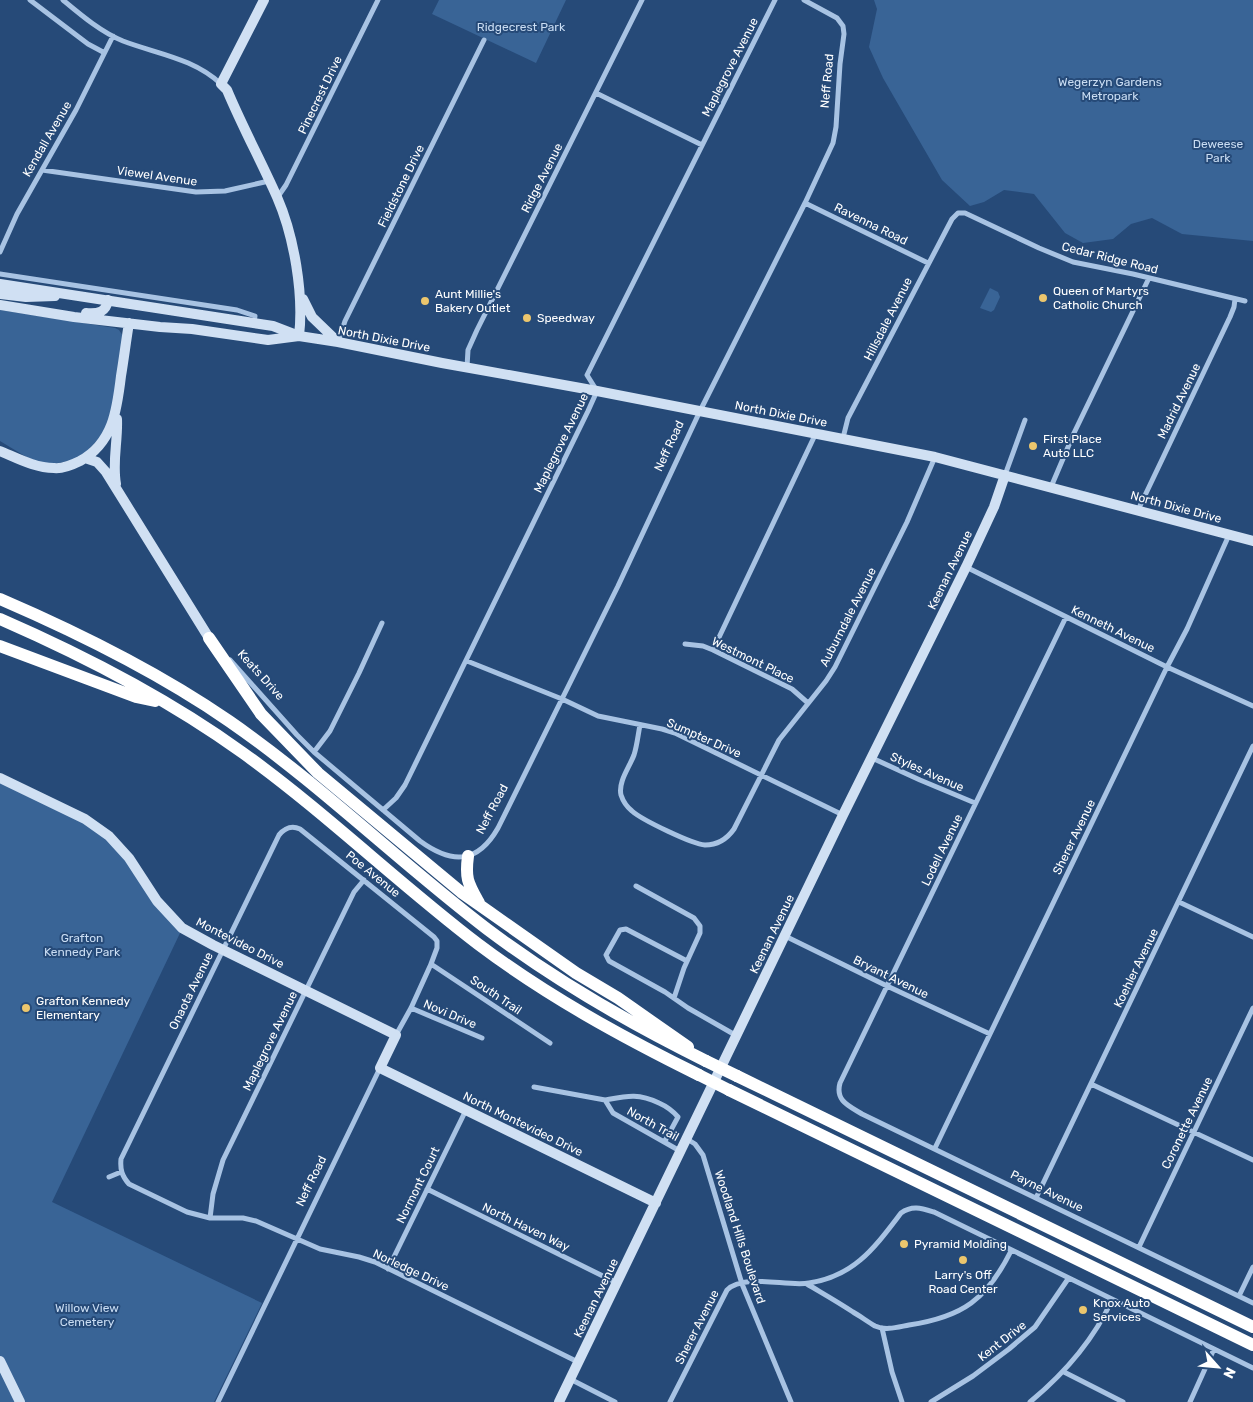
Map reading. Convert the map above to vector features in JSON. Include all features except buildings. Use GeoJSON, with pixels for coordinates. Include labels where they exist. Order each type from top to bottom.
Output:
{"type":"FeatureCollection","features":[{"type":"Feature","properties":{"kind":"highway"},"geometry":{"type":"LineString","coordinates":[[0,599],[66,628],[157,676],[229,722],[296,772],[446,897],[525,957],[594,1001],[666,1042],[1253,1327]]}},
{"type":"Feature","properties":{"kind":"highway"},"geometry":{"type":"LineString","coordinates":[[0,619],[87,659],[167,703],[243,753],[305,800],[479,945],[585,1015],[631,1042],[1253,1345]]}},
{"type":"Feature","properties":{"kind":"highway"},"geometry":{"type":"LineString","coordinates":[[210,638],[261,714],[318,773],[461,892],[576,973],[676,1036],[706,1061]]}},
{"type":"Feature","properties":{"kind":"highway"},"geometry":{"type":"LineString","coordinates":[[0,646],[136,696],[167,703]]}},
{"type":"Feature","properties":{"kind":"highway"},"geometry":{"type":"LineString","coordinates":[[468,856],[466,874],[469,884],[482,907]]}},
{"type":"Feature","properties":{"kind":"main road"},"geometry":{"type":"LineString","coordinates":[[264,0],[221,84],[227,90],[277,198],[291,242],[300,291],[302,314],[300,336]]}},
{"type":"Feature","properties":{"kind":"main road","name":"North Dixie Drive"},"geometry":{"type":"LineString","coordinates":[[0,284],[69,294],[109,295],[273,326],[300,336],[844,438],[935,457],[1253,541]]}},
{"type":"Feature","properties":{"kind":"main road"},"geometry":{"type":"LineString","coordinates":[[300,291],[312,317],[338,342]]}},
{"type":"Feature","properties":{"kind":"main road"},"geometry":{"type":"LineString","coordinates":[[0,294],[46,297],[69,294]]}},
{"type":"Feature","properties":{"kind":"main road"},"geometry":{"type":"LineString","coordinates":[[50,313],[77,312],[96,314],[103,311],[107,306],[109,295]]}},
{"type":"Feature","properties":{"kind":"main road","name":"North Dixie Drive"},"geometry":{"type":"LineString","coordinates":[[0,305],[268,340],[300,336]]}},
{"type":"Feature","properties":{"kind":"main road"},"geometry":{"type":"LineString","coordinates":[[0,451],[33,464],[64,468],[85,458],[105,439],[113,423],[116,411],[129,323]]}},
{"type":"Feature","properties":{"kind":"main road"},"geometry":{"type":"LineString","coordinates":[[230,334],[245,334],[253,330],[254,323]]}},
{"type":"Feature","properties":{"kind":"main road"},"geometry":{"type":"LineString","coordinates":[[116,411],[118,436],[113,469],[116,488]]}},
{"type":"Feature","properties":{"kind":"main road"},"geometry":{"type":"LineString","coordinates":[[0,445],[13,456]]}},
{"type":"Feature","properties":{"kind":"main road"},"geometry":{"type":"LineString","coordinates":[[0,455],[13,456]]}},
{"type":"Feature","properties":{"kind":"main road","name":"Keats Drive"},"geometry":{"type":"LineString","coordinates":[[85,458],[97,462],[116,488],[210,638]]}},
{"type":"Feature","properties":{"kind":"main road","name":"Keenan Avenue"},"geometry":{"type":"LineString","coordinates":[[559,1402],[843,815],[966,567],[994,507],[1005,475]]}},
{"type":"Feature","properties":{"kind":"main road","name":"Montevideo Drive"},"geometry":{"type":"LineString","coordinates":[[0,778],[84,819],[109,836],[130,858],[157,901],[182,928],[222,950],[396,1035]]}},
{"type":"Feature","properties":{"kind":"main road","name":"Neff Road"},"geometry":{"type":"LineString","coordinates":[[380,1068],[396,1035]]}},
{"type":"Feature","properties":{"kind":"main road","name":"North Montevideo Drive"},"geometry":{"type":"LineString","coordinates":[[380,1068],[656,1203]]}},
{"type":"Feature","properties":{"kind":"main road"},"geometry":{"type":"LineString","coordinates":[[0,1361],[20,1402]]}},
{"type":"Feature","properties":{"kind":"street"},"geometry":{"type":"LineString","coordinates":[[30,0],[88,44],[103,52]]}},
{"type":"Feature","properties":{"kind":"street"},"geometry":{"type":"LineString","coordinates":[[63,0],[100,29],[113,36],[181,59],[199,68],[221,84]]}},
{"type":"Feature","properties":{"kind":"street","name":"Pinecrest Drive"},"geometry":{"type":"LineString","coordinates":[[277,198],[286,185],[378,0]]}},
{"type":"Feature","properties":{"kind":"street","name":"Ridge Avenue"},"geometry":{"type":"LineString","coordinates":[[467,368],[468,350],[477,330],[642,0]]}},
{"type":"Feature","properties":{"kind":"street","name":"Maplegrove Avenue"},"geometry":{"type":"LineString","coordinates":[[383,810],[405,785],[467,661],[597,391],[587,375],[775,0]]}},
{"type":"Feature","properties":{"kind":"street","name":"Neff Road"},"geometry":{"type":"LineString","coordinates":[[468,856],[482,849],[491,840],[618,586],[700,411],[824,164],[835,134],[844,34],[843,26],[837,18],[804,0]]}},
{"type":"Feature","properties":{"kind":"street","name":"Kendall Avenue"},"geometry":{"type":"LineString","coordinates":[[0,252],[17,214],[76,110],[103,52],[113,36]]}},
{"type":"Feature","properties":{"kind":"street","name":"Fieldstone Drive"},"geometry":{"type":"LineString","coordinates":[[338,342],[345,320],[484,40]]}},
{"type":"Feature","properties":{"kind":"street"},"geometry":{"type":"LineString","coordinates":[[596,93],[702,145]]}},
{"type":"Feature","properties":{"kind":"street","name":"Viewel Avenue"},"geometry":{"type":"LineString","coordinates":[[42,170],[196,192],[225,191],[269,181]]}},
{"type":"Feature","properties":{"kind":"street","name":"Ravenna Road"},"geometry":{"type":"LineString","coordinates":[[805,203],[928,263]]}},
{"type":"Feature","properties":{"kind":"street","name":"Cedar Ridge Road"},"geometry":{"type":"LineString","coordinates":[[958,214],[965,213],[1061,257],[1234,300],[1245,301]]}},
{"type":"Feature","properties":{"kind":"street","name":"Hillsdale Avenue"},"geometry":{"type":"LineString","coordinates":[[844,438],[848,418],[928,263],[952,219],[958,214]]}},
{"type":"Feature","properties":{"kind":"street"},"geometry":{"type":"LineString","coordinates":[[0,274],[109,295]]}},
{"type":"Feature","properties":{"kind":"street"},"geometry":{"type":"LineString","coordinates":[[1051,487],[1074,433],[1141,298],[1149,278]]}},
{"type":"Feature","properties":{"kind":"street","name":"Madrid Avenue"},"geometry":{"type":"LineString","coordinates":[[1138,510],[1230,317],[1234,307],[1234,300]]}},
{"type":"Feature","properties":{"kind":"street"},"geometry":{"type":"LineString","coordinates":[[1005,475],[1025,420]]}},
{"type":"Feature","properties":{"kind":"street"},"geometry":{"type":"LineString","coordinates":[[713,650],[816,433]]}},
{"type":"Feature","properties":{"kind":"street","name":"Auburndale Avenue"},"geometry":{"type":"LineString","coordinates":[[640,725],[634,753],[622,782],[622,798],[625,804],[636,815],[698,844],[710,845],[725,839],[734,829],[779,740],[835,668],[907,522],[935,457]]}},
{"type":"Feature","properties":{"kind":"street","name":"Sherer Avenue"},"geometry":{"type":"LineString","coordinates":[[935,1148],[1187,629],[1229,534]]}},
{"type":"Feature","properties":{"kind":"street","name":"Kenneth Avenue"},"geometry":{"type":"LineString","coordinates":[[966,567],[1167,667],[1253,706]]}},
{"type":"Feature","properties":{"kind":"street","name":"Lodell Avenue"},"geometry":{"type":"LineString","coordinates":[[838,1092],[840,1083],[886,986],[1066,617]]}},
{"type":"Feature","properties":{"kind":"street"},"geometry":{"type":"LineString","coordinates":[[314,752],[330,731],[382,623]]}},
{"type":"Feature","properties":{"kind":"street","name":"Keats Drive"},"geometry":{"type":"LineString","coordinates":[[210,638],[314,752],[427,846],[448,855],[468,856]]}},
{"type":"Feature","properties":{"kind":"street","name":"Westmont Place"},"geometry":{"type":"LineString","coordinates":[[685,644],[703,646],[713,650],[783,684],[799,694],[808,703]]}},
{"type":"Feature","properties":{"kind":"street","name":"Sumpter Drive"},"geometry":{"type":"LineString","coordinates":[[467,661],[562,699],[598,716],[675,733],[843,815]]}},
{"type":"Feature","properties":{"kind":"street","name":"Koehler Avenue"},"geometry":{"type":"LineString","coordinates":[[1036,1198],[1253,746]]}},
{"type":"Feature","properties":{"kind":"street","name":"Styles Avenue"},"geometry":{"type":"LineString","coordinates":[[872,758],[927,784],[975,803]]}},
{"type":"Feature","properties":{"kind":"street","name":"Onaota Avenue"},"geometry":{"type":"LineString","coordinates":[[121,1172],[121,1159],[279,835],[283,830],[292,827]]}},
{"type":"Feature","properties":{"kind":"street","name":"Poe Avenue"},"geometry":{"type":"LineString","coordinates":[[292,827],[300,829],[364,880],[434,937],[437,944]]}},
{"type":"Feature","properties":{"kind":"street","name":"Maplegrove Avenue"},"geometry":{"type":"LineString","coordinates":[[210,1218],[213,1194],[223,1160],[354,892],[364,880]]}},
{"type":"Feature","properties":{"kind":"street"},"geometry":{"type":"LineString","coordinates":[[636,886],[694,918],[700,926],[700,933],[687,961],[674,998]]}},
{"type":"Feature","properties":{"kind":"street"},"geometry":{"type":"LineString","coordinates":[[1179,902],[1253,937]]}},
{"type":"Feature","properties":{"kind":"street"},"geometry":{"type":"LineString","coordinates":[[687,961],[626,929],[620,930],[606,955],[609,960],[737,1036]]}},
{"type":"Feature","properties":{"kind":"street","name":"Bryant Avenue"},"geometry":{"type":"LineString","coordinates":[[785,936],[886,986],[990,1034]]}},
{"type":"Feature","properties":{"kind":"street","name":"Neff Road"},"geometry":{"type":"LineString","coordinates":[[396,1035],[411,1008],[431,964],[437,944]]}},
{"type":"Feature","properties":{"kind":"street","name":"South Trail"},"geometry":{"type":"LineString","coordinates":[[431,964],[550,1044]]}},
{"type":"Feature","properties":{"kind":"street","name":"Novi Drive"},"geometry":{"type":"LineString","coordinates":[[411,1008],[482,1038]]}},
{"type":"Feature","properties":{"kind":"street","name":"Coronette Avenue"},"geometry":{"type":"LineString","coordinates":[[1139,1247],[1253,1008]]}},
{"type":"Feature","properties":{"kind":"street","name":"Neff Road"},"geometry":{"type":"LineString","coordinates":[[218,1402],[380,1068]]}},
{"type":"Feature","properties":{"kind":"street"},"geometry":{"type":"LineString","coordinates":[[1091,1084],[1253,1160]]}},
{"type":"Feature","properties":{"kind":"street"},"geometry":{"type":"LineString","coordinates":[[534,1087],[604,1100],[634,1095],[647,1097],[672,1109],[678,1117],[665,1141]]}},
{"type":"Feature","properties":{"kind":"street","name":"Payne Avenue"},"geometry":{"type":"LineString","coordinates":[[838,1092],[844,1103],[862,1114],[1253,1303]]}},
{"type":"Feature","properties":{"kind":"street","name":"North Trail"},"geometry":{"type":"LineString","coordinates":[[604,1100],[613,1112],[681,1151]]}},
{"type":"Feature","properties":{"kind":"street","name":"Normont Court"},"geometry":{"type":"LineString","coordinates":[[388,1269],[466,1109]]}},
{"type":"Feature","properties":{"kind":"street","name":"Woodland Hills Boulevard"},"geometry":{"type":"LineString","coordinates":[[687,1138],[695,1144],[703,1155],[742,1284],[791,1402]]}},
{"type":"Feature","properties":{"kind":"street"},"geometry":{"type":"LineString","coordinates":[[109,1177],[121,1172]]}},
{"type":"Feature","properties":{"kind":"street","name":"Norledge Drive"},"geometry":{"type":"LineString","coordinates":[[121,1172],[129,1184],[187,1212],[210,1218],[243,1218],[256,1221],[320,1249],[375,1262],[578,1362]]}},
{"type":"Feature","properties":{"kind":"street","name":"North Haven Way"},"geometry":{"type":"LineString","coordinates":[[427,1189],[617,1283]]}},
{"type":"Feature","properties":{"kind":"street"},"geometry":{"type":"LineString","coordinates":[[742,1284],[762,1282],[807,1284],[836,1275],[855,1266],[869,1254],[901,1214],[908,1209],[918,1207],[934,1212],[1253,1368]]}},
{"type":"Feature","properties":{"kind":"street"},"geometry":{"type":"LineString","coordinates":[[807,1284],[875,1326],[889,1329],[934,1321],[959,1311],[977,1299],[994,1281],[1011,1251]]}},
{"type":"Feature","properties":{"kind":"street"},"geometry":{"type":"LineString","coordinates":[[1239,1296],[1253,1267]]}},
{"type":"Feature","properties":{"kind":"street","name":"Kent Drive"},"geometry":{"type":"LineString","coordinates":[[931,1402],[988,1365],[1035,1327],[1068,1279]]}},
{"type":"Feature","properties":{"kind":"street","name":"Sherer Avenue"},"geometry":{"type":"LineString","coordinates":[[670,1402],[727,1290],[731,1286],[742,1284]]}},
{"type":"Feature","properties":{"kind":"street"},"geometry":{"type":"LineString","coordinates":[[1030,1402],[1064,1372],[1094,1333],[1112,1300]]}},
{"type":"Feature","properties":{"kind":"street"},"geometry":{"type":"LineString","coordinates":[[882,1328],[892,1372],[902,1402]]}},
{"type":"Feature","properties":{"kind":"street"},"geometry":{"type":"LineString","coordinates":[[1190,1402],[1214,1350]]}},
{"type":"Feature","properties":{"kind":"street"},"geometry":{"type":"LineString","coordinates":[[1064,1372],[1123,1402]]}},
{"type":"Feature","properties":{"kind":"street"},"geometry":{"type":"LineString","coordinates":[[570,1379],[615,1402]]}},
{"type":"Feature","properties":{"kind":"green space","name":"Ridgecrest Park"},"geometry":{"type":"Polygon","coordinates":[[[439,0],[566,0],[536,63],[432,14],[439,0]]]}},
{"type":"Feature","properties":{"kind":"green space"},"geometry":{"type":"Polygon","coordinates":[[[874,0],[1253,0],[1253,241],[1182,234],[1152,218],[1131,224],[1113,239],[1083,243],[1065,233],[1034,194],[1004,190],[984,202],[970,206],[942,180],[883,78],[869,47],[877,9],[874,0]]]}},
{"type":"Feature","properties":{"kind":"green space"},"geometry":{"type":"Polygon","coordinates":[[[990,288],[998,292],[1000,297],[994,310],[991,312],[980,308],[990,288]]]}},
{"type":"Feature","properties":{"kind":"green space"},"geometry":{"type":"Polygon","coordinates":[[[0,310],[115,328],[123,336],[111,416],[106,430],[85,454],[72,460],[54,464],[33,461],[0,441],[0,310]]]}},
{"type":"Feature","properties":{"kind":"green space"},"geometry":{"type":"Polygon","coordinates":[[[0,783],[78,819],[100,833],[119,850],[181,931],[52,1202],[262,1303],[214,1402],[0,1402],[0,783]]]}},
{"type":"Feature","properties":{"kind":"place","name":"Queen of Martyrs Catholic Church"},"geometry":{"type":"Point","coordinates":[1043,298]}},
{"type":"Feature","properties":{"kind":"place","name":"Aunt Millie's Bakery Outlet"},"geometry":{"type":"Point","coordinates":[425,301]}},
{"type":"Feature","properties":{"kind":"place","name":"Speedway"},"geometry":{"type":"Point","coordinates":[527,318]}},
{"type":"Feature","properties":{"kind":"place","name":"First Place Auto LLC"},"geometry":{"type":"Point","coordinates":[1033,446]}},
{"type":"Feature","properties":{"kind":"place","name":"Grafton Kennedy Elementary"},"geometry":{"type":"Point","coordinates":[26,1008]}},
{"type":"Feature","properties":{"kind":"place","name":"Pyramid Molding"},"geometry":{"type":"Point","coordinates":[904,1244]}},
{"type":"Feature","properties":{"kind":"place","name":"Larry's Off Road Center"},"geometry":{"type":"Point","coordinates":[963,1260]}},
{"type":"Feature","properties":{"kind":"place","name":"Knox Auto Services"},"geometry":{"type":"Point","coordinates":[1083,1310]}},
{"type":"Feature","properties":{"kind":"park label","name":"Wegerzyn Gardens Metropark"},"geometry":{"type":"Point","coordinates":[1110,89]}},
{"type":"Feature","properties":{"kind":"park label","name":"Deweese Park"},"geometry":{"type":"Point","coordinates":[1218,151]}},
{"type":"Feature","properties":{"kind":"park label","name":"Grafton Kennedy Park"},"geometry":{"type":"Point","coordinates":[82,945]}},
{"type":"Feature","properties":{"kind":"park label","name":"Willow View Cemetery"},"geometry":{"type":"Point","coordinates":[87,1315]}}]}
